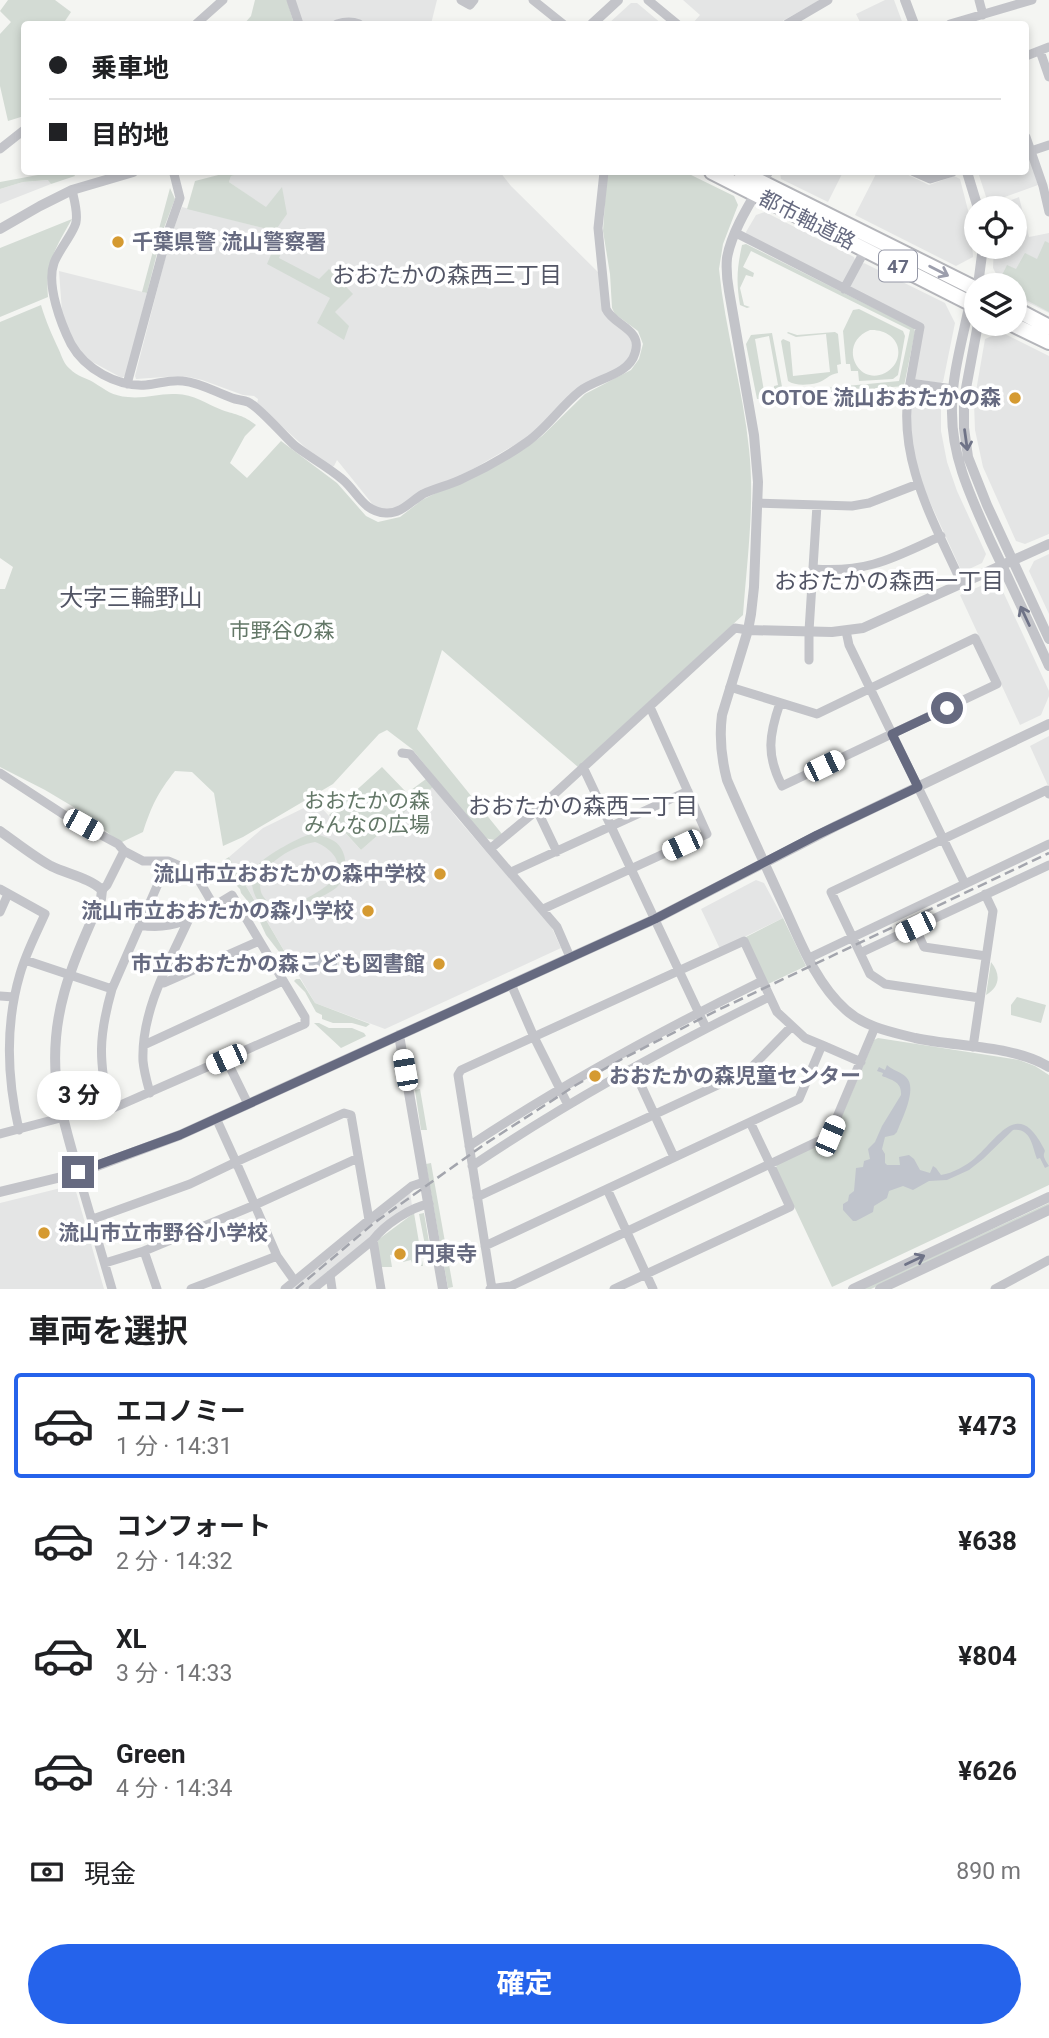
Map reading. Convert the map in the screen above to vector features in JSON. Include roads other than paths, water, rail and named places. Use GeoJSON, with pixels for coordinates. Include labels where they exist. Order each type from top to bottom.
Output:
{"type":"FeatureCollection","features":[{"type":"Feature","properties":{"kind":"main road","name":"都市軸道路"},"geometry":{"type":"LineString","coordinates":[[727,175],[762,182],[964,289]]}},
{"type":"Feature","properties":{"kind":"main road","name":"都市軸道路"},"geometry":{"type":"LineString","coordinates":[[762,182],[865,250],[964,290]]}},
{"type":"Feature","properties":{"kind":"main road"},"geometry":{"type":"LineString","coordinates":[[1027,315],[1049,327]]}},
{"type":"Feature","properties":{"kind":"main road"},"geometry":{"type":"LineString","coordinates":[[1027,331],[1049,342]]}},
{"type":"Feature","properties":{"kind":"street"},"geometry":{"type":"LineString","coordinates":[[199,21],[223,0]]}},
{"type":"Feature","properties":{"kind":"street"},"geometry":{"type":"LineString","coordinates":[[291,0],[298,21]]}},
{"type":"Feature","properties":{"kind":"street"},"geometry":{"type":"LineString","coordinates":[[461,0],[470,5],[474,0]]}},
{"type":"Feature","properties":{"kind":"street"},"geometry":{"type":"LineString","coordinates":[[533,0],[558,21]]}},
{"type":"Feature","properties":{"kind":"street"},"geometry":{"type":"LineString","coordinates":[[595,21],[618,0]]}},
{"type":"Feature","properties":{"kind":"street"},"geometry":{"type":"LineString","coordinates":[[648,0],[673,21]]}},
{"type":"Feature","properties":{"kind":"street"},"geometry":{"type":"LineString","coordinates":[[792,21],[828,0]]}},
{"type":"Feature","properties":{"kind":"street"},"geometry":{"type":"LineString","coordinates":[[905,0],[913,21]]}},
{"type":"Feature","properties":{"kind":"street"},"geometry":{"type":"LineString","coordinates":[[979,0],[983,15]]}},
{"type":"Feature","properties":{"kind":"street"},"geometry":{"type":"LineString","coordinates":[[961,21],[1032,0]]}},
{"type":"Feature","properties":{"kind":"street"},"geometry":{"type":"LineString","coordinates":[[1044,49],[1049,77]]}},
{"type":"Feature","properties":{"kind":"street"},"geometry":{"type":"LineString","coordinates":[[0,149],[21,132]]}},
{"type":"Feature","properties":{"kind":"street"},"geometry":{"type":"LineString","coordinates":[[1029,145],[1049,212]]}},
{"type":"Feature","properties":{"kind":"street"},"geometry":{"type":"LineString","coordinates":[[1031,151],[1049,145]]}},
{"type":"Feature","properties":{"kind":"street"},"geometry":{"type":"LineString","coordinates":[[0,229],[72,190],[123,175]]}},
{"type":"Feature","properties":{"kind":"street"},"geometry":{"type":"LineString","coordinates":[[127,384],[168,232],[180,198],[174,175]]}},
{"type":"Feature","properties":{"kind":"street"},"geometry":{"type":"LineString","coordinates":[[72,190],[77,223],[52,265],[57,313],[73,348],[82,360],[101,373],[127,384],[147,385],[180,380],[201,384],[217,393],[249,402],[294,444],[344,480],[363,504],[373,510],[395,513],[423,494],[463,478],[527,442],[581,390],[624,369],[631,362],[637,350],[635,337],[609,315],[606,309],[598,228],[604,175]]}},
{"type":"Feature","properties":{"kind":"street"},"geometry":{"type":"LineString","coordinates":[[921,175],[930,179],[943,175]]}},
{"type":"Feature","properties":{"kind":"street"},"geometry":{"type":"LineString","coordinates":[[968,175],[974,196]]}},
{"type":"Feature","properties":{"kind":"street"},"geometry":{"type":"LineString","coordinates":[[762,182],[736,233],[728,256],[727,277],[756,445],[757,503],[754,587],[748,630],[722,715],[721,753],[727,780],[809,958],[839,1004],[854,1017],[876,1027],[920,1039],[1025,1055],[1049,1066]]}},
{"type":"Feature","properties":{"kind":"street"},"geometry":{"type":"LineString","coordinates":[[736,233],[920,327],[905,408],[909,455],[918,484],[962,584]]}},
{"type":"Feature","properties":{"kind":"street"},"geometry":{"type":"LineString","coordinates":[[844,289],[865,250]]}},
{"type":"Feature","properties":{"kind":"street"},"geometry":{"type":"LineString","coordinates":[[966,336],[953,389],[952,426],[960,466],[976,509],[1049,666]]}},
{"type":"Feature","properties":{"kind":"street"},"geometry":{"type":"LineString","coordinates":[[976,336],[964,399],[965,441],[973,472],[1049,639]]}},
{"type":"Feature","properties":{"kind":"street"},"geometry":{"type":"LineString","coordinates":[[909,383],[953,389]]}},
{"type":"Feature","properties":{"kind":"street"},"geometry":{"type":"LineString","coordinates":[[757,503],[852,506],[869,503],[918,484]]}},
{"type":"Feature","properties":{"kind":"street"},"geometry":{"type":"LineString","coordinates":[[809,660],[817,505]]}},
{"type":"Feature","properties":{"kind":"street"},"geometry":{"type":"LineString","coordinates":[[814,569],[868,567],[941,536]]}},
{"type":"Feature","properties":{"kind":"street"},"geometry":{"type":"LineString","coordinates":[[490,849],[537,810],[735,628],[846,631],[863,628],[1049,544]]}},
{"type":"Feature","properties":{"kind":"street"},"geometry":{"type":"LineString","coordinates":[[846,631],[849,645],[965,884]]}},
{"type":"Feature","properties":{"kind":"street"},"geometry":{"type":"LineString","coordinates":[[730,687],[817,714],[975,638],[997,684],[782,786],[772,767],[771,729],[780,703]]}},
{"type":"Feature","properties":{"kind":"street"},"geometry":{"type":"LineString","coordinates":[[543,909],[707,834],[650,707]]}},
{"type":"Feature","properties":{"kind":"street"},"geometry":{"type":"LineString","coordinates":[[0,1192],[78,1172],[153,1145],[248,1104],[655,919],[1049,724]]}},
{"type":"Feature","properties":{"kind":"street"},"geometry":{"type":"LineString","coordinates":[[402,753],[410,754],[543,909],[557,927],[570,957]]}},
{"type":"Feature","properties":{"kind":"street"},"geometry":{"type":"LineString","coordinates":[[583,767],[706,1028]]}},
{"type":"Feature","properties":{"kind":"street"},"geometry":{"type":"LineString","coordinates":[[0,773],[143,862],[168,861],[194,872],[214,906]]}},
{"type":"Feature","properties":{"kind":"street"},"geometry":{"type":"LineString","coordinates":[[980,998],[885,984],[870,974],[831,892],[1047,790],[1049,794]]}},
{"type":"Feature","properties":{"kind":"street"},"geometry":{"type":"LineString","coordinates":[[511,872],[688,791]]}},
{"type":"Feature","properties":{"kind":"street"},"geometry":{"type":"LineString","coordinates":[[537,810],[557,852]]}},
{"type":"Feature","properties":{"kind":"street"},"geometry":{"type":"LineString","coordinates":[[0,831],[33,855],[102,890]]}},
{"type":"Feature","properties":{"kind":"street"},"geometry":{"type":"LineString","coordinates":[[809,958],[1049,844]]}},
{"type":"Feature","properties":{"kind":"street"},"geometry":{"type":"LineString","coordinates":[[112,1289],[64,1117],[56,1079],[56,1037],[62,997],[69,974],[101,899],[102,890],[108,884],[124,851]]}},
{"type":"Feature","properties":{"kind":"street"},"geometry":{"type":"LineString","coordinates":[[140,925],[169,926],[188,921],[232,895],[305,1017],[305,1024],[110,1110],[100,1056],[100,1037],[112,989],[140,925],[168,861]]}},
{"type":"Feature","properties":{"kind":"street"},"geometry":{"type":"LineString","coordinates":[[860,953],[1049,864]]}},
{"type":"Feature","properties":{"kind":"street"},"geometry":{"type":"LineString","coordinates":[[0,912],[4,891],[45,914],[25,960],[5,1042],[19,1130]]}},
{"type":"Feature","properties":{"kind":"street"},"geometry":{"type":"LineString","coordinates":[[973,1047],[993,911],[985,894]]}},
{"type":"Feature","properties":{"kind":"street"},"geometry":{"type":"LineString","coordinates":[[150,1093],[144,1072],[148,1014],[188,921]]}},
{"type":"Feature","properties":{"kind":"street"},"geometry":{"type":"LineString","coordinates":[[915,927],[924,947],[986,956]]}},
{"type":"Feature","properties":{"kind":"street"},"geometry":{"type":"LineString","coordinates":[[161,982],[164,984],[259,941]]}},
{"type":"Feature","properties":{"kind":"street"},"geometry":{"type":"LineString","coordinates":[[861,1062],[805,1038],[777,1013],[744,941],[460,1072],[491,1289],[511,1286],[830,1136],[876,1027]]}},
{"type":"Feature","properties":{"kind":"street"},"geometry":{"type":"LineString","coordinates":[[25,960],[112,989]]}},
{"type":"Feature","properties":{"kind":"street"},"geometry":{"type":"LineString","coordinates":[[144,1045],[284,981]]}},
{"type":"Feature","properties":{"kind":"street"},"geometry":{"type":"LineString","coordinates":[[469,1146],[619,1053],[762,981]]}},
{"type":"Feature","properties":{"kind":"street"},"geometry":{"type":"LineString","coordinates":[[511,984],[568,1105]]}},
{"type":"Feature","properties":{"kind":"street"},"geometry":{"type":"LineString","coordinates":[[0,996],[14,997]]}},
{"type":"Feature","properties":{"kind":"street"},"geometry":{"type":"LineString","coordinates":[[472,1166],[568,1105],[633,1068],[769,997]]}},
{"type":"Feature","properties":{"kind":"street"},"geometry":{"type":"LineString","coordinates":[[477,1197],[748,1071],[792,1026]]}},
{"type":"Feature","properties":{"kind":"street"},"geometry":{"type":"LineString","coordinates":[[399,1035],[443,1289]]}},
{"type":"Feature","properties":{"kind":"street"},"geometry":{"type":"LineString","coordinates":[[485,1246],[799,1099],[822,1045]]}},
{"type":"Feature","properties":{"kind":"street"},"geometry":{"type":"LineString","coordinates":[[226,1059],[248,1104]]}},
{"type":"Feature","properties":{"kind":"street"},"geometry":{"type":"LineString","coordinates":[[633,1068],[674,1157]]}},
{"type":"Feature","properties":{"kind":"street"},"geometry":{"type":"LineString","coordinates":[[0,1087],[11,1085]]}},
{"type":"Feature","properties":{"kind":"street"},"geometry":{"type":"LineString","coordinates":[[93,1219],[190,1184],[346,1112],[352,1118],[369,1220]]}},
{"type":"Feature","properties":{"kind":"street"},"geometry":{"type":"LineString","coordinates":[[0,1134],[64,1117]]}},
{"type":"Feature","properties":{"kind":"street"},"geometry":{"type":"LineString","coordinates":[[216,1118],[277,1256],[295,1280]]}},
{"type":"Feature","properties":{"kind":"street"},"geometry":{"type":"LineString","coordinates":[[614,1289],[790,1207],[750,1122]]}},
{"type":"Feature","properties":{"kind":"street"},"geometry":{"type":"LineString","coordinates":[[105,1263],[144,1251],[256,1205],[358,1158]]}},
{"type":"Feature","properties":{"kind":"street"},"geometry":{"type":"LineString","coordinates":[[285,1289],[412,1186],[424,1182]]}},
{"type":"Feature","properties":{"kind":"street"},"geometry":{"type":"LineString","coordinates":[[607,1189],[653,1289]]}},
{"type":"Feature","properties":{"kind":"street"},"geometry":{"type":"LineString","coordinates":[[853,1289],[1049,1197]]}},
{"type":"Feature","properties":{"kind":"street"},"geometry":{"type":"LineString","coordinates":[[313,1289],[376,1235],[418,1206],[429,1204]]}},
{"type":"Feature","properties":{"kind":"street"},"geometry":{"type":"LineString","coordinates":[[880,1289],[1049,1210]]}},
{"type":"Feature","properties":{"kind":"street"},"geometry":{"type":"LineString","coordinates":[[373,1240],[381,1289]]}},
{"type":"Feature","properties":{"kind":"street"},"geometry":{"type":"LineString","coordinates":[[144,1251],[157,1289]]}},
{"type":"Feature","properties":{"kind":"street"},"geometry":{"type":"LineString","coordinates":[[191,1289],[277,1256]]}},
{"type":"Feature","properties":{"kind":"street"},"geometry":{"type":"LineString","coordinates":[[995,1289],[1049,1260]]}},
{"type":"Feature","properties":{"kind":"street"},"geometry":{"type":"LineString","coordinates":[[330,1275],[332,1289]]}},
{"type":"Feature","properties":{"kind":"railway"},"geometry":{"type":"LineString","coordinates":[[296,1289],[374,1223],[485,1144],[576,1085],[716,1011],[1049,853]]}},
{"type":"Feature","properties":{"kind":"place","name":"千葉県警 流山警察署"},"geometry":{"type":"Point","coordinates":[118,242]}},
{"type":"Feature","properties":{"kind":"place","name":"COTOE 流山おおたかの森"},"geometry":{"type":"Point","coordinates":[1015,398]}},
{"type":"Feature","properties":{"kind":"place","name":"流山市立おおたかの森中学校"},"geometry":{"type":"Point","coordinates":[440,874]}},
{"type":"Feature","properties":{"kind":"place","name":"流山市立おおたかの森小学校"},"geometry":{"type":"Point","coordinates":[368,911]}},
{"type":"Feature","properties":{"kind":"place","name":"市立おおたかの森こども図書館"},"geometry":{"type":"Point","coordinates":[439,964]}},
{"type":"Feature","properties":{"kind":"place","name":"おおたかの森児童センター"},"geometry":{"type":"Point","coordinates":[595,1076]}},
{"type":"Feature","properties":{"kind":"place","name":"流山市立市野谷小学校"},"geometry":{"type":"Point","coordinates":[44,1233]}},
{"type":"Feature","properties":{"kind":"place","name":"円東寺"},"geometry":{"type":"Point","coordinates":[400,1254]}},
{"type":"Feature","properties":{"kind":"district","name":"おおたかの森西三丁目"},"geometry":{"type":"Point","coordinates":[447,275]}},
{"type":"Feature","properties":{"kind":"district","name":"おおたかの森西一丁目"},"geometry":{"type":"Point","coordinates":[889,581]}},
{"type":"Feature","properties":{"kind":"district","name":"大字三輪野山"},"geometry":{"type":"Point","coordinates":[131,598]}},
{"type":"Feature","properties":{"kind":"district","name":"おおたかの森西二丁目"},"geometry":{"type":"Point","coordinates":[583,806]}},
{"type":"Feature","properties":{"kind":"park label","name":"市野谷の森"},"geometry":{"type":"Point","coordinates":[282,631]}},
{"type":"Feature","properties":{"kind":"park label","name":"おおたかの森 みんなの広場"},"geometry":{"type":"Point","coordinates":[367,813]}}]}
